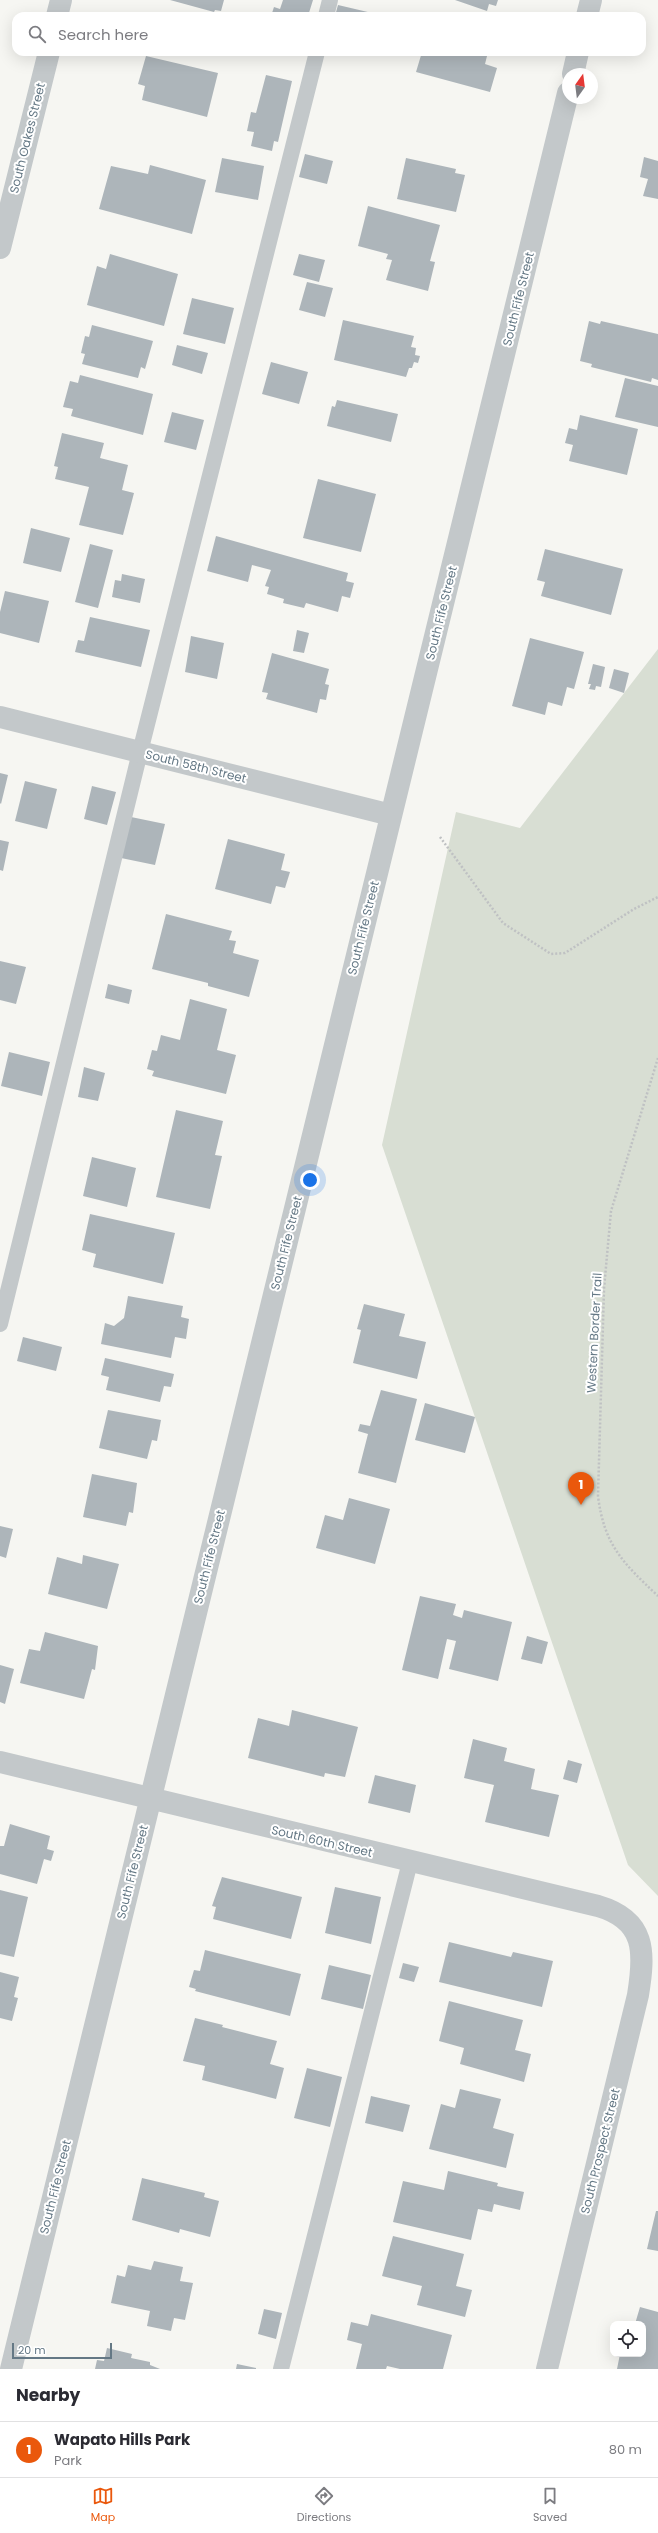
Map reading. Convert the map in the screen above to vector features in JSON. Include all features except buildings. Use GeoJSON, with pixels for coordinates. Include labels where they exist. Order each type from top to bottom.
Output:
{"type":"FeatureCollection","features":[{"type":"Feature","properties":{"kind":"street"},"geometry":{"type":"LineString","coordinates":[[58,12],[61,0]]}},
{"type":"Feature","properties":{"kind":"street"},"geometry":{"type":"LineString","coordinates":[[588,12],[591,0]]}},
{"type":"Feature","properties":{"kind":"street","name":"South Oakes Street"},"geometry":{"type":"LineString","coordinates":[[0,248],[47,56]]}},
{"type":"Feature","properties":{"kind":"street"},"geometry":{"type":"LineString","coordinates":[[574,68],[577,56]]}},
{"type":"Feature","properties":{"kind":"street","name":"South Fife Street"},"geometry":{"type":"LineString","coordinates":[[11,2369],[565,104]]}},
{"type":"Feature","properties":{"kind":"street","name":"South 58th Street"},"geometry":{"type":"LineString","coordinates":[[0,717],[391,814]]}},
{"type":"Feature","properties":{"kind":"street","name":"South 60th Street"},"geometry":{"type":"LineString","coordinates":[[0,1762],[150,1800],[614,1911],[627,1919],[636,1932]]}},
{"type":"Feature","properties":{"kind":"street","name":"South Prospect Street"},"geometry":{"type":"LineString","coordinates":[[547,2369],[635,2010],[641,1963],[636,1932]]}},
{"type":"Feature","properties":{"kind":"lane"},"geometry":{"type":"LineString","coordinates":[[327,12],[330,0]]}},
{"type":"Feature","properties":{"kind":"lane"},"geometry":{"type":"LineString","coordinates":[[0,1324],[140,752],[316,56]]}},
{"type":"Feature","properties":{"kind":"lane"},"geometry":{"type":"LineString","coordinates":[[281,2369],[410,1862]]}},
{"type":"Feature","properties":{"kind":"path"},"geometry":{"type":"LineString","coordinates":[[440,837],[503,924],[551,954],[565,953],[634,909],[658,897]]}},
{"type":"Feature","properties":{"kind":"path","name":"Western Border Trail"},"geometry":{"type":"LineString","coordinates":[[658,1058],[611,1211],[604,1289],[598,1496],[600,1518],[612,1546],[632,1571],[658,1596]]}},
{"type":"Feature","properties":{"kind":"shaded area"},"geometry":{"type":"Polygon","coordinates":[[[658,649],[658,1896],[628,1865],[382,1145],[456,812],[520,828],[658,649]]]}},
{"type":"Feature","properties":{"kind":"place","name":"Wapato Hills Park"},"geometry":{"type":"Point","coordinates":[581,1505]}}]}
